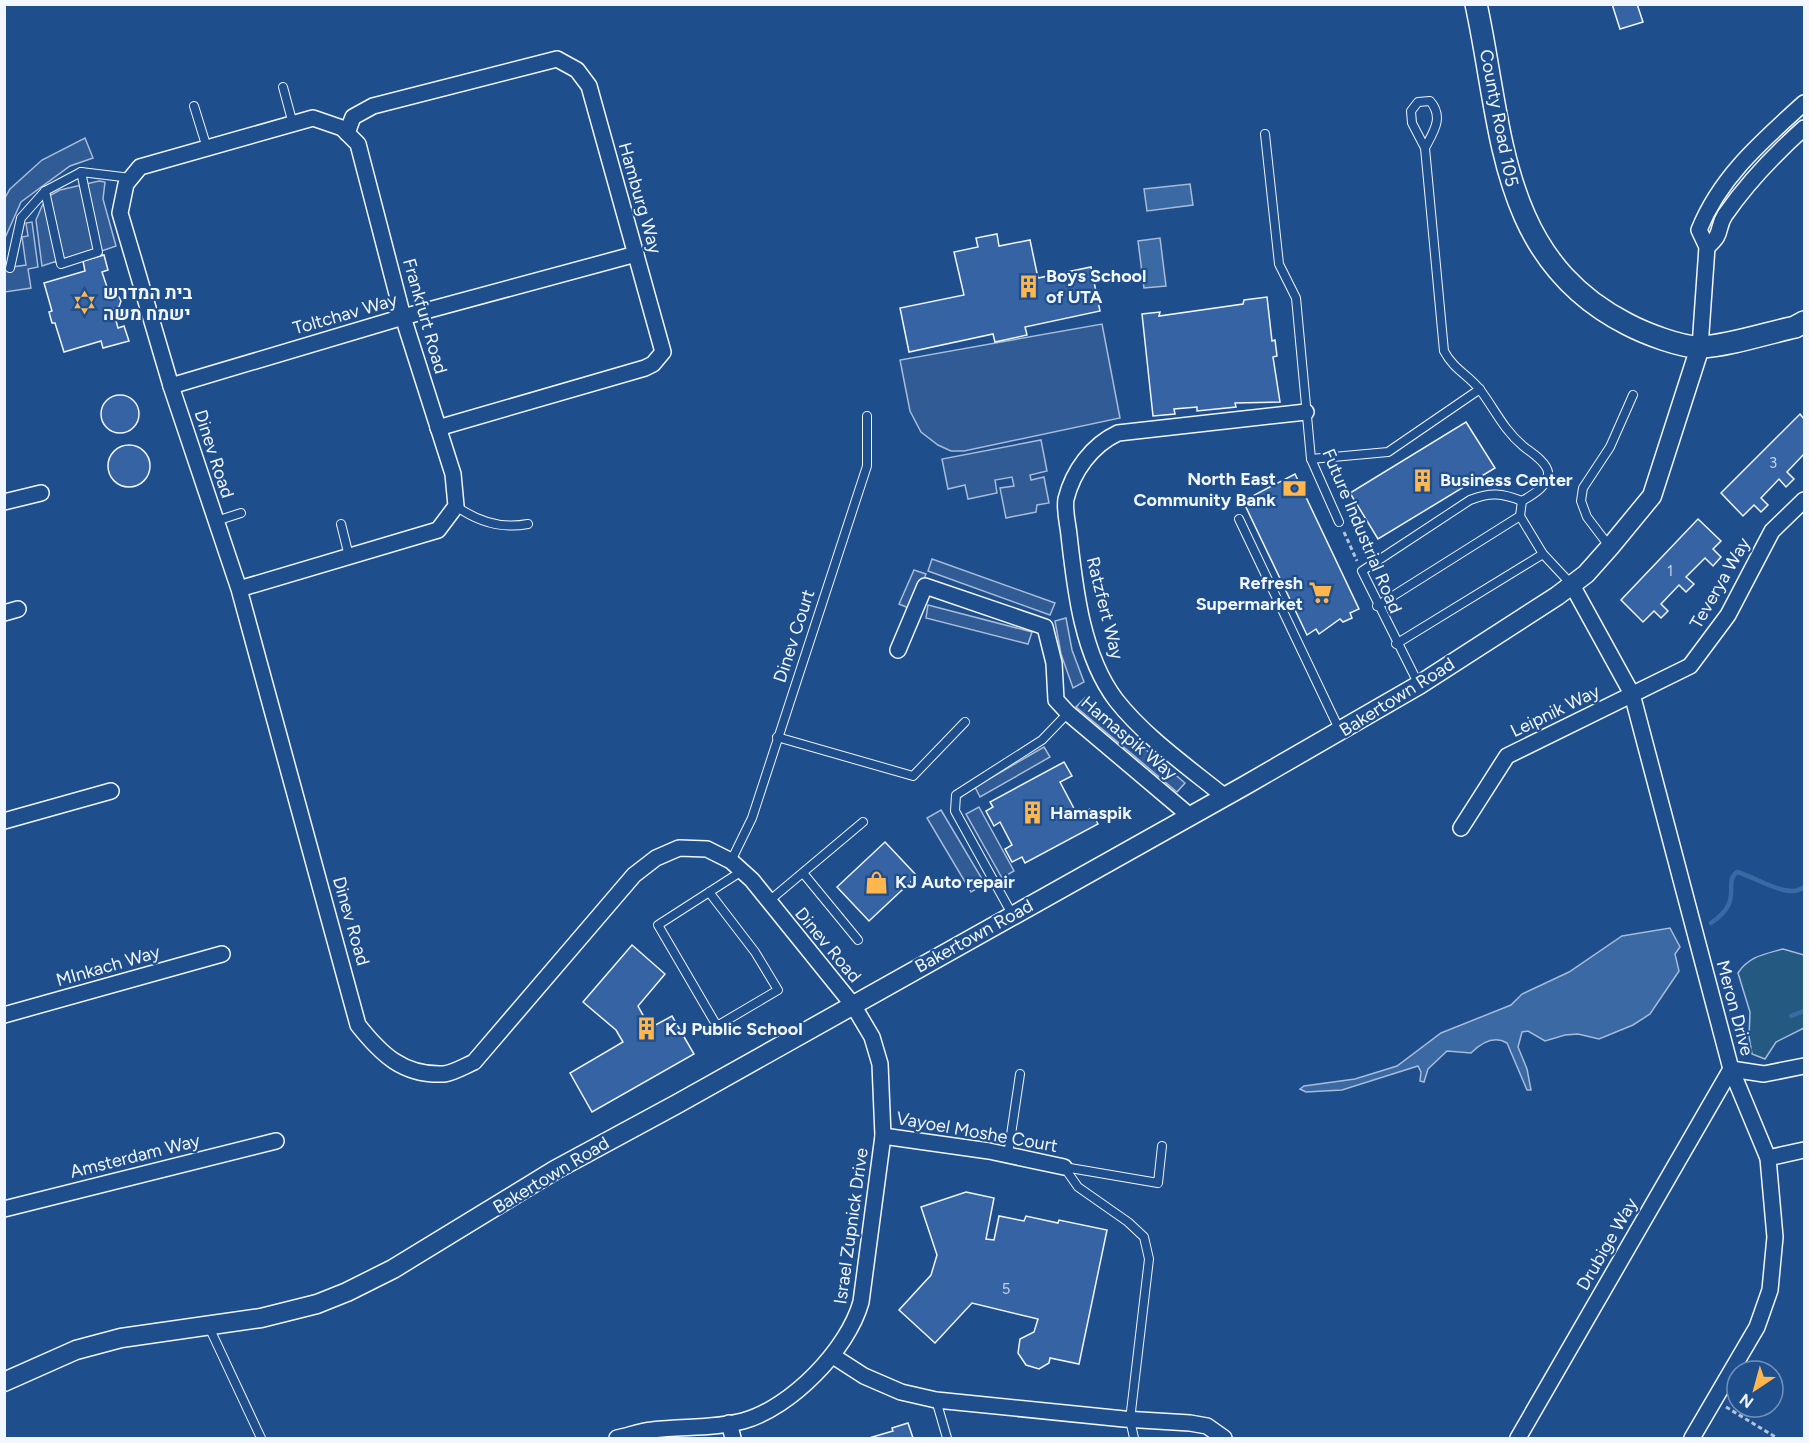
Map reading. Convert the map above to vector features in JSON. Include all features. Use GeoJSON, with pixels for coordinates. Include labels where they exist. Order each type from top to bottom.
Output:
{"type":"FeatureCollection","features":[{"type":"Feature","properties":{"kind":"main road","name":"County Road 105"},"geometry":{"type":"LineString","coordinates":[[1476,4],[1512,188],[1524,219],[1540,246],[1578,294],[1636,328],[1700,347]]}},
{"type":"Feature","properties":{"kind":"main road"},"geometry":{"type":"LineString","coordinates":[[1700,347],[1795,327],[1804,322]]}},
{"type":"Feature","properties":{"kind":"street","name":"Hamburg Way"},"geometry":{"type":"LineString","coordinates":[[347,133],[353,117],[373,106],[511,69],[562,60],[577,70],[589,86],[663,352],[653,364],[438,428]]}},
{"type":"Feature","properties":{"kind":"street"},"geometry":{"type":"LineString","coordinates":[[1700,347],[1707,247],[1699,230],[1708,208],[1727,180],[1756,146],[1804,104]]}},
{"type":"Feature","properties":{"kind":"street"},"geometry":{"type":"LineString","coordinates":[[131,178],[140,167],[313,118],[342,128],[347,133]]}},
{"type":"Feature","properties":{"kind":"street"},"geometry":{"type":"LineString","coordinates":[[1707,247],[1720,236],[1723,218],[1772,156],[1804,128]]}},
{"type":"Feature","properties":{"kind":"street","name":"Frankfurt Road"},"geometry":{"type":"LineString","coordinates":[[347,133],[358,144],[403,317],[453,474],[456,506]]}},
{"type":"Feature","properties":{"kind":"street","name":"Dinev Road"},"geometry":{"type":"LineString","coordinates":[[131,178],[126,184],[120,213],[171,386],[238,589],[358,1025],[380,1053],[411,1071],[445,1074],[474,1062],[634,875],[656,858],[679,848],[707,849],[736,866],[752,880],[853,1005]]}},
{"type":"Feature","properties":{"kind":"street","name":"Toltchav Way"},"geometry":{"type":"LineString","coordinates":[[171,386],[403,317],[636,254]]}},
{"type":"Feature","properties":{"kind":"street","name":"Bakertown Road"},"geometry":{"type":"LineString","coordinates":[[4,1382],[76,1350],[121,1338],[261,1318],[317,1304],[347,1292],[393,1269],[555,1170],[1341,732],[1419,685],[1572,585],[1586,574],[1610,547],[1652,496],[1700,347]]}},
{"type":"Feature","properties":{"kind":"street","name":"Ratzfert Way"},"geometry":{"type":"LineString","coordinates":[[1225,797],[1134,720],[1115,698],[1093,658],[1074,579],[1066,501],[1087,456],[1102,440],[1118,433],[1306,412]]}},
{"type":"Feature","properties":{"kind":"street"},"geometry":{"type":"LineString","coordinates":[[4,502],[41,493]]}},
{"type":"Feature","properties":{"kind":"street","name":"Teverya Way"},"geometry":{"type":"LineString","coordinates":[[1632,694],[1690,666],[1728,615],[1772,531],[1804,500]]}},
{"type":"Feature","properties":{"kind":"street"},"geometry":{"type":"LineString","coordinates":[[238,589],[438,530],[456,506]]}},
{"type":"Feature","properties":{"kind":"street","name":"Meron Drive"},"geometry":{"type":"LineString","coordinates":[[1572,585],[1632,694],[1731,1069],[1768,1158],[1775,1237],[1770,1290],[1756,1327],[1692,1438]]}},
{"type":"Feature","properties":{"kind":"street","name":"Hamaspik Way"},"geometry":{"type":"LineString","coordinates":[[898,650],[925,586],[1045,627],[1054,663],[1056,700],[1068,713],[1190,816]]}},
{"type":"Feature","properties":{"kind":"street","name":"Leipnik Way"},"geometry":{"type":"LineString","coordinates":[[1461,828],[1507,756],[1632,694]]}},
{"type":"Feature","properties":{"kind":"street"},"geometry":{"type":"LineString","coordinates":[[4,820],[111,791]]}},
{"type":"Feature","properties":{"kind":"street","name":"MInkach Way"},"geometry":{"type":"LineString","coordinates":[[4,1016],[222,954]]}},
{"type":"Feature","properties":{"kind":"street","name":"Israel Zupnick Drive"},"geometry":{"type":"LineString","coordinates":[[617,1438],[651,1430],[731,1431],[745,1420],[773,1407],[817,1373],[833,1356],[856,1320],[861,1302],[883,1136],[880,1064],[872,1037],[853,1005]]}},
{"type":"Feature","properties":{"kind":"street"},"geometry":{"type":"LineString","coordinates":[[1731,1069],[1764,1074],[1804,1066]]}},
{"type":"Feature","properties":{"kind":"street","name":"Drubige Way"},"geometry":{"type":"LineString","coordinates":[[1518,1438],[1731,1069]]}},
{"type":"Feature","properties":{"kind":"street","name":"Vayoel Moshe Court"},"geometry":{"type":"LineString","coordinates":[[883,1136],[1008,1155],[1064,1167]]}},
{"type":"Feature","properties":{"kind":"street","name":"Amsterdam Way"},"geometry":{"type":"LineString","coordinates":[[4,1209],[276,1141]]}},
{"type":"Feature","properties":{"kind":"street"},"geometry":{"type":"LineString","coordinates":[[1768,1158],[1804,1150]]}},
{"type":"Feature","properties":{"kind":"street"},"geometry":{"type":"LineString","coordinates":[[833,1356],[864,1376],[901,1392],[936,1400],[1207,1426],[1224,1438]]}},
{"type":"Feature","properties":{"kind":"lane"},"geometry":{"type":"LineString","coordinates":[[283,87],[293,124]]}},
{"type":"Feature","properties":{"kind":"lane"},"geometry":{"type":"LineString","coordinates":[[1425,148],[1438,120],[1437,110],[1430,101],[1418,102],[1411,111],[1412,123],[1425,148],[1444,351],[1452,366],[1480,389],[1509,434],[1544,464],[1548,471],[1546,480],[1535,493],[1522,501]]}},
{"type":"Feature","properties":{"kind":"lane"},"geometry":{"type":"LineString","coordinates":[[194,106],[207,148]]}},
{"type":"Feature","properties":{"kind":"lane","name":"Future Industrial Road"},"geometry":{"type":"LineString","coordinates":[[1265,134],[1279,264],[1296,298],[1311,459],[1339,522]]}},
{"type":"Feature","properties":{"kind":"lane"},"geometry":{"type":"LineString","coordinates":[[45,191],[61,264],[98,252],[81,172]]}},
{"type":"Feature","properties":{"kind":"lane"},"geometry":{"type":"LineString","coordinates":[[10,268],[21,218],[45,191],[81,172],[131,178]]}},
{"type":"Feature","properties":{"kind":"lane"},"geometry":{"type":"LineString","coordinates":[[1311,459],[1388,452],[1480,389]]}},
{"type":"Feature","properties":{"kind":"lane"},"geometry":{"type":"LineString","coordinates":[[1610,547],[1587,517],[1581,501],[1583,488],[1610,447],[1633,395]]}},
{"type":"Feature","properties":{"kind":"lane","name":"Dinev Court"},"geometry":{"type":"LineString","coordinates":[[736,866],[867,466],[867,416]]}},
{"type":"Feature","properties":{"kind":"lane"},"geometry":{"type":"LineString","coordinates":[[1362,571],[1470,500],[1485,494],[1503,493],[1522,501]]}},
{"type":"Feature","properties":{"kind":"lane"},"geometry":{"type":"LineString","coordinates":[[1522,501],[1520,516],[1543,554],[1572,585]]}},
{"type":"Feature","properties":{"kind":"lane"},"geometry":{"type":"LineString","coordinates":[[456,506],[471,517],[494,524],[511,527],[528,524]]}},
{"type":"Feature","properties":{"kind":"lane"},"geometry":{"type":"LineString","coordinates":[[216,521],[241,513]]}},
{"type":"Feature","properties":{"kind":"lane"},"geometry":{"type":"LineString","coordinates":[[1377,606],[1520,516]]}},
{"type":"Feature","properties":{"kind":"lane"},"geometry":{"type":"LineString","coordinates":[[1239,519],[1341,732]]}},
{"type":"Feature","properties":{"kind":"lane"},"geometry":{"type":"LineString","coordinates":[[341,524],[349,556]]}},
{"type":"Feature","properties":{"kind":"lane"},"geometry":{"type":"LineString","coordinates":[[1396,644],[1543,554]]}},
{"type":"Feature","properties":{"kind":"lane","name":"Future Industrial Road"},"geometry":{"type":"LineString","coordinates":[[1362,571],[1377,606],[1419,685]]}},
{"type":"Feature","properties":{"kind":"lane"},"geometry":{"type":"LineString","coordinates":[[1012,914],[955,811],[954,801],[956,795],[968,785],[1042,740],[1068,713]]}},
{"type":"Feature","properties":{"kind":"lane"},"geometry":{"type":"LineString","coordinates":[[777,737],[913,776],[965,722]]}},
{"type":"Feature","properties":{"kind":"lane"},"geometry":{"type":"LineString","coordinates":[[768,902],[863,822]]}},
{"type":"Feature","properties":{"kind":"lane"},"geometry":{"type":"LineString","coordinates":[[709,892],[756,951],[778,990],[717,1026],[658,925],[709,892],[736,866]]}},
{"type":"Feature","properties":{"kind":"lane"},"geometry":{"type":"LineString","coordinates":[[802,873],[858,940]]}},
{"type":"Feature","properties":{"kind":"lane"},"geometry":{"type":"LineString","coordinates":[[1008,1155],[1020,1074]]}},
{"type":"Feature","properties":{"kind":"lane"},"geometry":{"type":"LineString","coordinates":[[1064,1167],[1158,1183],[1162,1146]]}},
{"type":"Feature","properties":{"kind":"lane"},"geometry":{"type":"LineString","coordinates":[[1064,1167],[1077,1187],[1128,1221],[1144,1237],[1149,1258],[1130,1420],[1134,1438]]}},
{"type":"Feature","properties":{"kind":"lane"},"geometry":{"type":"LineString","coordinates":[[208,1326],[261,1438]]}},
{"type":"Feature","properties":{"kind":"lane"},"geometry":{"type":"LineString","coordinates":[[936,1400],[947,1438]]}},
{"type":"Feature","properties":{"kind":"path","name":"Future Industrial Road"},"geometry":{"type":"LineString","coordinates":[[1339,522],[1362,571]]}},
{"type":"Feature","properties":{"kind":"path"},"geometry":{"type":"LineString","coordinates":[[1715,1399],[1777,1438]]}},
{"type":"Feature","properties":{"kind":"shaded area"},"geometry":{"type":"Polygon","coordinates":[[[85,138],[93,158],[70,166],[21,202],[5,238],[5,198],[10,189],[42,160],[85,138]]]}},
{"type":"Feature","properties":{"kind":"shaded area"},"geometry":{"type":"Polygon","coordinates":[[[99,181],[105,182],[103,199],[116,246],[58,266],[57,261],[42,266],[36,220],[42,206],[49,196],[60,190],[99,181]]]}},
{"type":"Feature","properties":{"kind":"shaded area"},"geometry":{"type":"Polygon","coordinates":[[[1190,184],[1193,205],[1147,211],[1144,189],[1190,184]]]}},
{"type":"Feature","properties":{"kind":"shaded area"},"geometry":{"type":"Polygon","coordinates":[[[32,222],[38,267],[28,269],[31,288],[5,292],[5,268],[26,265],[22,237],[28,236],[26,223],[32,222]]]}},
{"type":"Feature","properties":{"kind":"shaded area"},"geometry":{"type":"Polygon","coordinates":[[[1160,238],[1166,286],[1144,288],[1138,241],[1160,238]]]}},
{"type":"Feature","properties":{"kind":"shaded area"},"geometry":{"type":"Polygon","coordinates":[[[1102,324],[1120,418],[964,451],[951,451],[938,445],[921,432],[910,411],[900,360],[1102,324]]]}},
{"type":"Feature","properties":{"kind":"shaded area"},"geometry":{"type":"Polygon","coordinates":[[[1041,440],[1047,471],[1030,475],[1031,480],[1044,477],[1049,503],[1037,505],[1036,512],[1006,518],[1000,488],[1014,486],[1012,477],[995,480],[997,493],[968,499],[965,485],[948,489],[942,459],[1041,440]]]}},
{"type":"Feature","properties":{"kind":"shaded area"},"geometry":{"type":"Polygon","coordinates":[[[932,559],[1055,603],[1050,615],[928,571],[932,559]]]}},
{"type":"Feature","properties":{"kind":"shaded area"},"geometry":{"type":"Polygon","coordinates":[[[914,570],[926,574],[911,609],[899,604],[914,570]]]}},
{"type":"Feature","properties":{"kind":"shaded area"},"geometry":{"type":"Polygon","coordinates":[[[928,605],[1032,632],[1028,644],[926,618],[928,605]]]}},
{"type":"Feature","properties":{"kind":"shaded area"},"geometry":{"type":"Polygon","coordinates":[[[1066,618],[1072,650],[1084,682],[1073,688],[1061,654],[1055,621],[1066,618]]]}},
{"type":"Feature","properties":{"kind":"shaded area"},"geometry":{"type":"Polygon","coordinates":[[[1085,698],[1185,783],[1177,792],[1076,707],[1085,698]]]}},
{"type":"Feature","properties":{"kind":"shaded area"},"geometry":{"type":"Polygon","coordinates":[[[1044,747],[1050,757],[980,797],[975,787],[1044,747]]]}},
{"type":"Feature","properties":{"kind":"shaded area"},"geometry":{"type":"Polygon","coordinates":[[[979,807],[1014,871],[1002,878],[966,814],[979,807]]]}},
{"type":"Feature","properties":{"kind":"shaded area"},"geometry":{"type":"Polygon","coordinates":[[[941,810],[985,884],[971,892],[927,818],[941,810]]]}},
{"type":"Feature","properties":{"kind":"shaded area"},"geometry":{"type":"Polygon","coordinates":[[[1670,928],[1680,947],[1675,954],[1679,971],[1650,1014],[1633,1025],[1599,1039],[1578,1034],[1545,1041],[1528,1031],[1522,1032],[1518,1047],[1527,1069],[1531,1090],[1527,1090],[1507,1043],[1497,1040],[1483,1043],[1471,1053],[1447,1051],[1428,1069],[1424,1082],[1420,1081],[1421,1072],[1418,1066],[1342,1090],[1306,1092],[1300,1089],[1304,1086],[1355,1079],[1397,1066],[1441,1033],[1511,1005],[1522,994],[1569,972],[1622,936],[1670,928]]]}},
{"type":"Feature","properties":{"kind":"shaded area"},"geometry":{"type":"Polygon","coordinates":[[[1783,949],[1804,955],[1804,1028],[1776,1042],[1765,1059],[1752,1054],[1749,1037],[1750,1012],[1738,973],[1752,959],[1783,949]]]}},
{"type":"Feature","properties":{"kind":"building"},"geometry":{"type":"Polygon","coordinates":[[[1612,4],[1637,4],[1643,22],[1620,29],[1612,4]]]}},
{"type":"Feature","properties":{"kind":"building","name":"Boys School of UTA"},"geometry":{"type":"Polygon","coordinates":[[[997,234],[999,246],[1030,240],[1038,278],[1091,267],[1100,311],[1025,327],[1027,335],[995,342],[993,334],[909,352],[900,308],[964,295],[954,252],[978,247],[976,238],[997,234]]]}},
{"type":"Feature","properties":{"kind":"building","name":"בית המדרש ישמח משה"},"geometry":{"type":"Polygon","coordinates":[[[104,255],[108,270],[102,272],[108,290],[114,288],[121,301],[119,307],[113,309],[118,328],[124,326],[129,341],[103,348],[101,341],[64,352],[55,323],[52,323],[49,312],[52,311],[44,283],[85,271],[83,261],[104,255]]]}},
{"type":"Feature","properties":{"kind":"building"},"geometry":{"type":"Polygon","coordinates":[[[1267,297],[1272,341],[1275,340],[1277,356],[1273,357],[1280,402],[1235,403],[1236,407],[1197,411],[1197,407],[1174,409],[1175,414],[1153,416],[1142,314],[1160,312],[1159,316],[1243,304],[1244,300],[1267,297]]]}},
{"type":"Feature","properties":{"kind":"building"},"geometry":{"type":"Polygon","coordinates":[[[120,395],[134,400],[139,414],[134,428],[120,433],[106,428],[101,414],[106,400],[120,395]]]}},
{"type":"Feature","properties":{"kind":"building"},"geometry":{"type":"Polygon","coordinates":[[[1800,414],[1804,419],[1804,454],[1787,472],[1794,479],[1786,487],[1779,479],[1761,498],[1768,505],[1761,512],[1754,505],[1743,516],[1721,493],[1800,414]]]}},
{"type":"Feature","properties":{"kind":"building","name":"Business Center"},"geometry":{"type":"Polygon","coordinates":[[[1466,422],[1495,468],[1378,539],[1350,493],[1466,422]]]}},
{"type":"Feature","properties":{"kind":"building"},"geometry":{"type":"Polygon","coordinates":[[[129,445],[144,451],[150,466],[144,481],[129,487],[114,481],[108,466],[114,451],[129,445]]]}},
{"type":"Feature","properties":{"kind":"building"},"geometry":{"type":"Polygon","coordinates":[[[1295,474],[1359,609],[1350,613],[1352,618],[1343,622],[1340,619],[1319,634],[1316,629],[1307,635],[1243,501],[1295,474]]]}},
{"type":"Feature","properties":{"kind":"building"},"geometry":{"type":"Polygon","coordinates":[[[1698,519],[1721,541],[1713,549],[1721,557],[1713,566],[1705,558],[1686,577],[1694,584],[1686,592],[1679,585],[1661,604],[1668,611],[1661,618],[1654,611],[1643,622],[1621,600],[1698,519]]]}},
{"type":"Feature","properties":{"kind":"building","name":"Hamaspik"},"geometry":{"type":"Polygon","coordinates":[[[1064,762],[1072,776],[1060,782],[1078,816],[1090,809],[1098,824],[1025,863],[1022,857],[1012,862],[1005,849],[1012,845],[1000,822],[994,826],[986,811],[993,807],[990,802],[1064,762]]]}},
{"type":"Feature","properties":{"kind":"building","name":"KJ Auto repair"},"geometry":{"type":"Polygon","coordinates":[[[885,842],[917,876],[869,921],[837,887],[885,842]]]}},
{"type":"Feature","properties":{"kind":"building","name":"KJ Public School"},"geometry":{"type":"Polygon","coordinates":[[[632,945],[665,974],[638,1006],[650,1028],[672,1016],[694,1054],[592,1112],[570,1073],[623,1042],[616,1030],[583,1002],[632,945]]]}},
{"type":"Feature","properties":{"kind":"building"},"geometry":{"type":"Polygon","coordinates":[[[966,1192],[994,1198],[986,1239],[994,1240],[999,1216],[1024,1221],[1026,1216],[1058,1223],[1059,1220],[1107,1230],[1079,1364],[1050,1358],[1049,1363],[1039,1369],[1026,1365],[1018,1353],[1020,1339],[1034,1332],[1038,1319],[972,1303],[935,1343],[899,1310],[931,1275],[937,1255],[921,1207],[966,1192]]]}},
{"type":"Feature","properties":{"kind":"building"},"geometry":{"type":"Polygon","coordinates":[[[908,1423],[913,1438],[869,1438],[893,1431],[892,1428],[908,1423]]]}},
{"type":"Feature","properties":{"kind":"waterway"},"geometry":{"type":"LineString","coordinates":[[1711,923],[1727,907],[1730,900],[1731,882],[1737,872],[1789,891],[1804,887]]}},
{"type":"Feature","properties":{"kind":"waterway"},"geometry":{"type":"LineString","coordinates":[[1791,1016],[1804,1011]]}},
{"type":"Feature","properties":{"kind":"place","name":"Boys School of UTA"},"geometry":{"type":"Point","coordinates":[1028,286]}},
{"type":"Feature","properties":{"kind":"place","name":"בית המדרש ישמח משה"},"geometry":{"type":"Point","coordinates":[85,303]}},
{"type":"Feature","properties":{"kind":"place","name":"Business Center"},"geometry":{"type":"Point","coordinates":[1422,480]}},
{"type":"Feature","properties":{"kind":"place","name":"North East Community Bank"},"geometry":{"type":"Point","coordinates":[1294,489]}},
{"type":"Feature","properties":{"kind":"place","name":"Refresh Supermarket"},"geometry":{"type":"Point","coordinates":[1321,593]}},
{"type":"Feature","properties":{"kind":"place","name":"Hamaspik"},"geometry":{"type":"Point","coordinates":[1032,813]}},
{"type":"Feature","properties":{"kind":"place","name":"KJ Auto repair"},"geometry":{"type":"Point","coordinates":[877,882]}},
{"type":"Feature","properties":{"kind":"place","name":"KJ Public School"},"geometry":{"type":"Point","coordinates":[647,1029]}}]}
